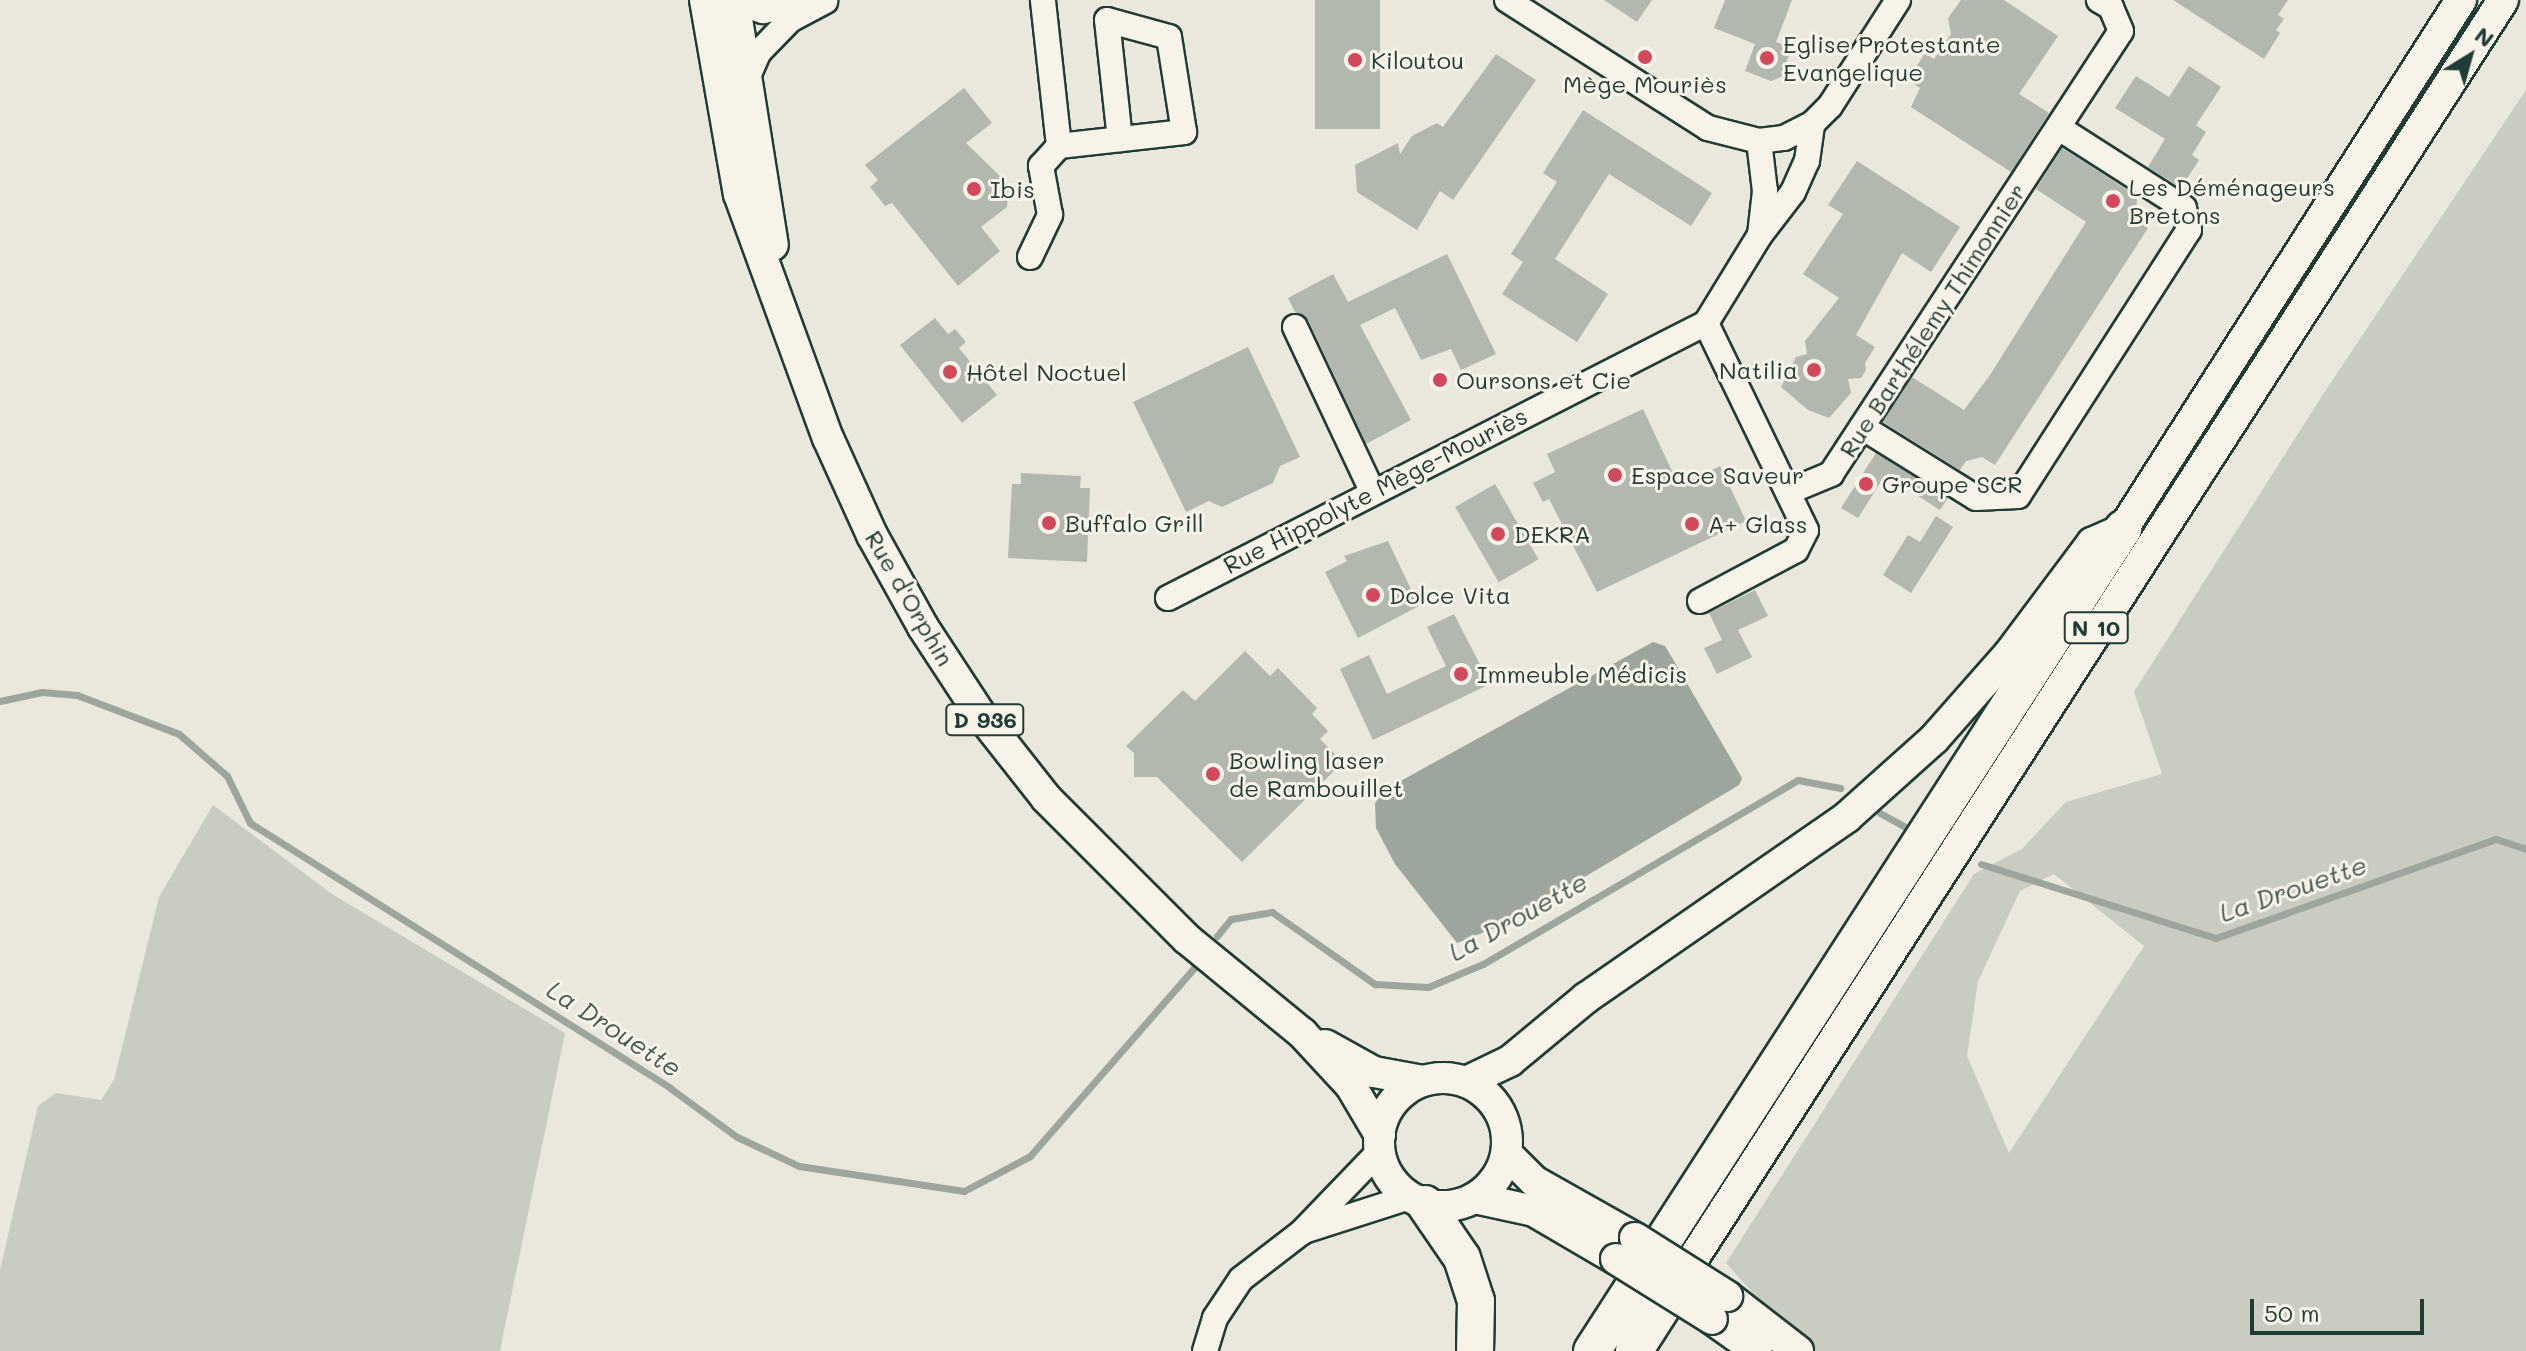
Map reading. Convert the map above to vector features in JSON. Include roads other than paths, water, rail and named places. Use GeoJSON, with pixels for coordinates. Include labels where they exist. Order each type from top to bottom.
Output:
{"type":"FeatureCollection","features":[{"type":"Feature","properties":{"kind":"highway","name":"N 10"},"geometry":{"type":"LineString","coordinates":[[1592,1351],[2123,529]]}},
{"type":"Feature","properties":{"kind":"highway"},"geometry":{"type":"LineString","coordinates":[[1418,1200],[1462,1258],[1476,1301],[1475,1351]]}},
{"type":"Feature","properties":{"kind":"highway","name":"N 10"},"geometry":{"type":"LineString","coordinates":[[1634,1351],[1693,1259]]}},
{"type":"Feature","properties":{"kind":"main road","name":"Rue d'Orphin"},"geometry":{"type":"LineString","coordinates":[[726,0],[787,321]]}},
{"type":"Feature","properties":{"kind":"main road","name":"Rue d'Orphin"},"geometry":{"type":"LineString","coordinates":[[726,0],[739,194],[828,438],[872,535],[980,714],[1046,798],[1116,872],[1302,1033],[1351,1086],[1380,1143]]}},
{"type":"Feature","properties":{"kind":"main road","name":"N 10"},"geometry":{"type":"LineString","coordinates":[[2123,529],[2461,0]]}},
{"type":"Feature","properties":{"kind":"main road","name":"N 10"},"geometry":{"type":"LineString","coordinates":[[1693,1259],[2503,0]]}},
{"type":"Feature","properties":{"kind":"main road"},"geometry":{"type":"LineString","coordinates":[[1466,1082],[1497,1106],[1505,1123],[1507,1154],[1500,1173],[1475,1198],[1451,1206],[1418,1200],[1389,1175],[1380,1143],[1389,1108],[1423,1081],[1466,1082],[1510,1061],[1586,998],[1847,817],[1962,707],[2092,543],[2123,529]]}},
{"type":"Feature","properties":{"kind":"main road","name":"Rue d'Orphin"},"geometry":{"type":"LineString","coordinates":[[1302,1033],[1374,1072],[1423,1081]]}},
{"type":"Feature","properties":{"kind":"main road"},"geometry":{"type":"LineString","coordinates":[[1507,1154],[1534,1181],[1626,1248],[1719,1307],[1798,1351]]}},
{"type":"Feature","properties":{"kind":"main road"},"geometry":{"type":"LineString","coordinates":[[1475,1198],[1534,1211],[1626,1248]]}},
{"type":"Feature","properties":{"kind":"main road"},"geometry":{"type":"LineString","coordinates":[[1652,1351],[1692,1288],[1693,1259]]}},
{"type":"Feature","properties":{"kind":"main road"},"geometry":{"type":"LineString","coordinates":[[1719,1307],[1757,1351]]}},
{"type":"Feature","properties":{"kind":"street"},"geometry":{"type":"LineString","coordinates":[[726,0],[763,11],[826,0]]}},
{"type":"Feature","properties":{"kind":"street"},"geometry":{"type":"LineString","coordinates":[[744,85],[759,52],[790,20],[826,0]]}},
{"type":"Feature","properties":{"kind":"street"},"geometry":{"type":"LineString","coordinates":[[1043,0],[1059,146]]}},
{"type":"Feature","properties":{"kind":"street"},"geometry":{"type":"LineString","coordinates":[[1507,0],[1708,128],[1759,141],[1784,138],[1812,124],[1830,106],[1898,0]]}},
{"type":"Feature","properties":{"kind":"street","name":"Rue Barthélemy Thimonnier"},"geometry":{"type":"LineString","coordinates":[[1788,492],[1831,474],[2121,31],[2111,7],[2099,0]]}},
{"type":"Feature","properties":{"kind":"street"},"geometry":{"type":"LineString","coordinates":[[1030,257],[1050,215],[1041,166],[1059,146],[1184,132],[1169,37],[1107,20],[1120,139]]}},
{"type":"Feature","properties":{"kind":"street"},"geometry":{"type":"LineString","coordinates":[[1700,601],[1796,550],[1806,530],[1706,323],[1760,235],[1793,192],[1807,161],[1812,124]]}},
{"type":"Feature","properties":{"kind":"street"},"geometry":{"type":"LineString","coordinates":[[1862,427],[1976,498],[2018,496],[2189,230],[2184,208],[2059,128]]}},
{"type":"Feature","properties":{"kind":"street"},"geometry":{"type":"LineString","coordinates":[[1759,141],[1765,191],[1760,235]]}},
{"type":"Feature","properties":{"kind":"street","name":"Rue Hippolyte Mège-Mouriès"},"geometry":{"type":"LineString","coordinates":[[1168,598],[1208,573],[1706,323]]}},
{"type":"Feature","properties":{"kind":"street"},"geometry":{"type":"LineString","coordinates":[[1295,327],[1372,491]]}},
{"type":"Feature","properties":{"kind":"street"},"geometry":{"type":"LineString","coordinates":[[1205,1351],[1215,1318],[1241,1279],[1302,1232],[1380,1143]]}},
{"type":"Feature","properties":{"kind":"street"},"geometry":{"type":"LineString","coordinates":[[1302,1232],[1418,1200]]}},
{"type":"Feature","properties":{"kind":"waterway","name":"La Drouette"},"geometry":{"type":"LineString","coordinates":[[0,701],[42,692],[77,695],[179,734],[227,776],[250,823],[670,1088],[737,1137],[799,1166],[964,1191],[1030,1156],[1194,968]]}},
{"type":"Feature","properties":{"kind":"waterway","name":"La Drouette"},"geometry":{"type":"LineString","coordinates":[[1217,936],[1231,919],[1272,912],[1375,984],[1428,987],[1483,964],[1798,780],[1840,788]]}},
{"type":"Feature","properties":{"kind":"waterway","name":"La Drouette"},"geometry":{"type":"LineString","coordinates":[[1880,813],[1913,831]]}},
{"type":"Feature","properties":{"kind":"waterway","name":"La Drouette"},"geometry":{"type":"LineString","coordinates":[[1981,864],[2216,938],[2496,839],[2526,849]]}},
{"type":"Feature","properties":{"kind":"place","name":"Mège Mouriès"},"geometry":{"type":"Point","coordinates":[1645,57]}},
{"type":"Feature","properties":{"kind":"place","name":"Eglise Protestante Evangelique"},"geometry":{"type":"Point","coordinates":[1767,58]}},
{"type":"Feature","properties":{"kind":"place","name":"Kiloutou"},"geometry":{"type":"Point","coordinates":[1355,60]}},
{"type":"Feature","properties":{"kind":"place","name":"Ibis"},"geometry":{"type":"Point","coordinates":[974,189]}},
{"type":"Feature","properties":{"kind":"place","name":"Les Déménageurs Bretons"},"geometry":{"type":"Point","coordinates":[2113,201]}},
{"type":"Feature","properties":{"kind":"place","name":"Natilia"},"geometry":{"type":"Point","coordinates":[1814,370]}},
{"type":"Feature","properties":{"kind":"place","name":"Hôtel Noctuel"},"geometry":{"type":"Point","coordinates":[950,372]}},
{"type":"Feature","properties":{"kind":"place","name":"Oursons et Cie"},"geometry":{"type":"Point","coordinates":[1440,380]}},
{"type":"Feature","properties":{"kind":"place","name":"Espace Saveur"},"geometry":{"type":"Point","coordinates":[1615,475]}},
{"type":"Feature","properties":{"kind":"place","name":"Groupe SCR"},"geometry":{"type":"Point","coordinates":[1866,484]}},
{"type":"Feature","properties":{"kind":"place","name":"Buffalo Grill"},"geometry":{"type":"Point","coordinates":[1049,523]}},
{"type":"Feature","properties":{"kind":"place","name":"A+ Glass"},"geometry":{"type":"Point","coordinates":[1692,524]}},
{"type":"Feature","properties":{"kind":"place","name":"DEKRA"},"geometry":{"type":"Point","coordinates":[1498,534]}},
{"type":"Feature","properties":{"kind":"place","name":"Dolce Vita"},"geometry":{"type":"Point","coordinates":[1373,595]}},
{"type":"Feature","properties":{"kind":"place","name":"Immeuble Médicis"},"geometry":{"type":"Point","coordinates":[1461,674]}},
{"type":"Feature","properties":{"kind":"place","name":"Bowling laser de Rambouillet"},"geometry":{"type":"Point","coordinates":[1213,774]}}]}
